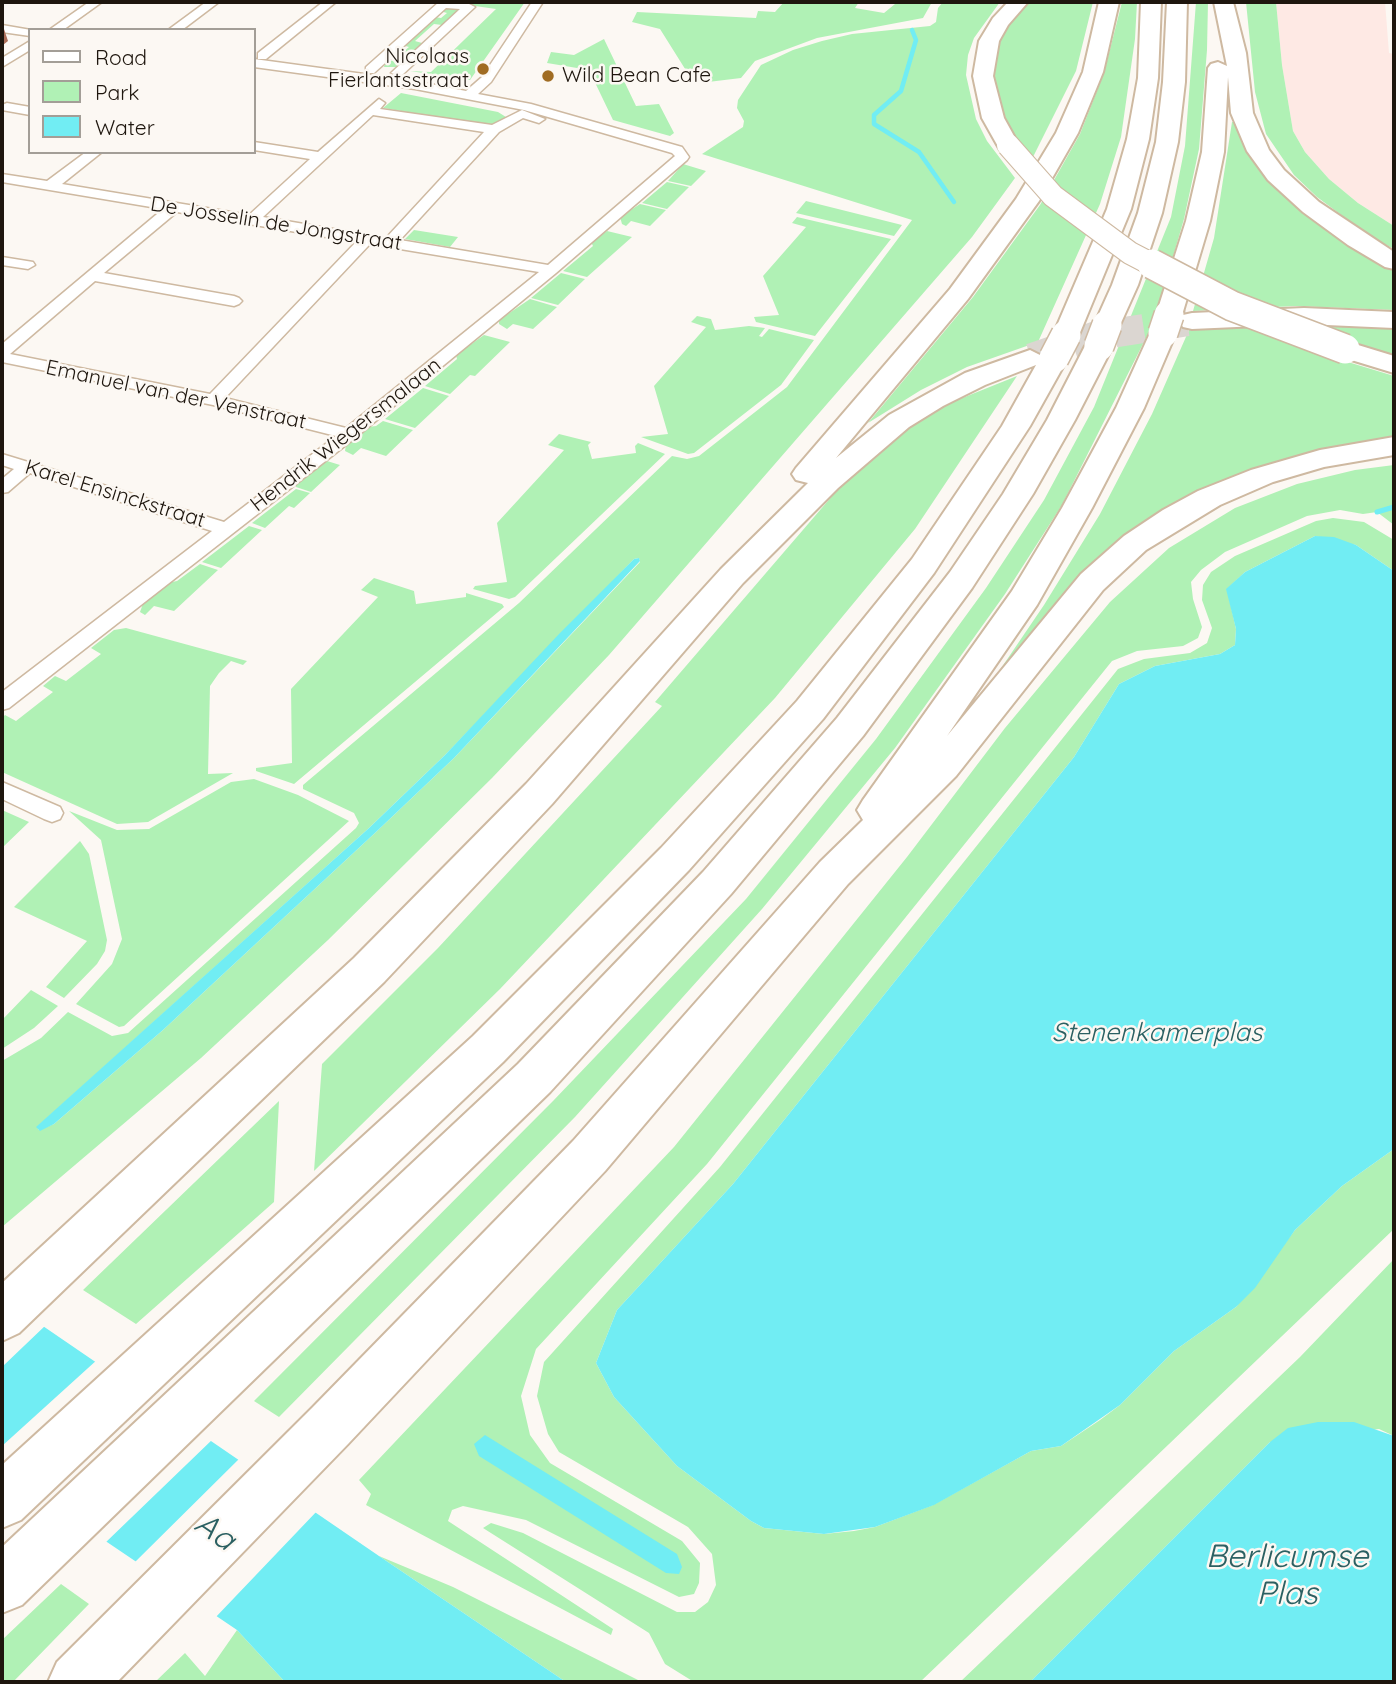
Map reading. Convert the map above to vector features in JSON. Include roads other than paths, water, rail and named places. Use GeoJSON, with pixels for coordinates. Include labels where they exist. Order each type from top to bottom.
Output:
{"type":"FeatureCollection","features":[{"type":"Feature","properties":{"kind":"highway"},"geometry":{"type":"LineString","coordinates":[[1018,2],[1000,22],[989,41],[984,76],[993,118],[1008,145],[1053,196],[1130,253],[1232,306],[1394,365]]}},
{"type":"Feature","properties":{"kind":"highway"},"geometry":{"type":"LineString","coordinates":[[732,576],[807,475],[959,294],[1027,201],[1062,142],[1093,72],[1110,2]]}},
{"type":"Feature","properties":{"kind":"highway"},"geometry":{"type":"LineString","coordinates":[[5,1582],[534,1078],[717,883],[850,727],[961,580],[1011,505],[1061,420],[1071,344],[1119,209],[1138,139],[1148,78],[1151,2]]}},
{"type":"Feature","properties":{"kind":"highway"},"geometry":{"type":"LineString","coordinates":[[2,1501],[488,1049],[675,859],[810,710],[923,566],[1071,344],[1125,285],[1150,213],[1167,142],[1174,82],[1177,2]]}},
{"type":"Feature","properties":{"kind":"highway"},"geometry":{"type":"LineString","coordinates":[[1222,2],[1236,52],[1242,113],[1258,151],[1276,176],[1311,207],[1350,236],[1394,261]]}},
{"type":"Feature","properties":{"kind":"highway"},"geometry":{"type":"LineString","coordinates":[[834,873],[912,755],[1024,597],[1077,508],[1174,323],[1213,152],[1222,2]]}},
{"type":"Feature","properties":{"kind":"highway"},"geometry":{"type":"LineString","coordinates":[[1174,323],[1292,316],[1394,320]]}},
{"type":"Feature","properties":{"kind":"highway"},"geometry":{"type":"LineString","coordinates":[[2,1316],[369,970],[548,784],[732,576],[827,481],[899,421],[975,379],[1071,344]]}},
{"type":"Feature","properties":{"kind":"highway"},"geometry":{"type":"LineString","coordinates":[[93,1666],[330,1426],[589,1156],[834,873],[943,766],[1092,582],[1135,543],[1209,498],[1262,476],[1320,459],[1394,446]]}},
{"type":"Feature","properties":{"kind":"street"},"geometry":{"type":"LineString","coordinates":[[60,28],[95,2]]}},
{"type":"Feature","properties":{"kind":"street"},"geometry":{"type":"LineString","coordinates":[[177,28],[214,2]]}},
{"type":"Feature","properties":{"kind":"street"},"geometry":{"type":"LineString","coordinates":[[256,58],[330,2]]}},
{"type":"Feature","properties":{"kind":"street"},"geometry":{"type":"LineString","coordinates":[[469,95],[487,79],[537,2]]}},
{"type":"Feature","properties":{"kind":"street"},"geometry":{"type":"LineString","coordinates":[[370,70],[444,3],[469,7],[397,73]]}},
{"type":"Feature","properties":{"kind":"street"},"geometry":{"type":"LineString","coordinates":[[2,29],[28,33]]}},
{"type":"Feature","properties":{"kind":"street"},"geometry":{"type":"LineString","coordinates":[[2,63],[28,46]]}},
{"type":"Feature","properties":{"kind":"street"},"geometry":{"type":"LineString","coordinates":[[256,58],[481,85]]}},
{"type":"Feature","properties":{"kind":"street"},"geometry":{"type":"LineString","coordinates":[[256,58],[469,95],[537,110],[655,144]]}},
{"type":"Feature","properties":{"kind":"street"},"geometry":{"type":"LineString","coordinates":[[252,220],[394,89],[256,69]]}},
{"type":"Feature","properties":{"kind":"street"},"geometry":{"type":"LineString","coordinates":[[7,107],[28,111]]}},
{"type":"Feature","properties":{"kind":"street"},"geometry":{"type":"LineString","coordinates":[[370,111],[494,129]]}},
{"type":"Feature","properties":{"kind":"street"},"geometry":{"type":"LineString","coordinates":[[389,243],[494,129],[522,114],[647,150],[655,144]]}},
{"type":"Feature","properties":{"kind":"street","name":"Hendrik Wiegersmalaan"},"geometry":{"type":"LineString","coordinates":[[2,703],[349,435],[551,270],[682,157],[677,150],[655,144]]}},
{"type":"Feature","properties":{"kind":"street"},"geometry":{"type":"LineString","coordinates":[[256,146],[320,157]]}},
{"type":"Feature","properties":{"kind":"street"},"geometry":{"type":"LineString","coordinates":[[50,186],[92,154]]}},
{"type":"Feature","properties":{"kind":"street","name":"De Josselin de Jongstraat"},"geometry":{"type":"LineString","coordinates":[[2,178],[551,270]]}},
{"type":"Feature","properties":{"kind":"street"},"geometry":{"type":"LineString","coordinates":[[2,355],[174,207]]}},
{"type":"Feature","properties":{"kind":"street"},"geometry":{"type":"LineString","coordinates":[[214,400],[367,239]]}},
{"type":"Feature","properties":{"kind":"street"},"geometry":{"type":"LineString","coordinates":[[2,261],[27,265]]}},
{"type":"Feature","properties":{"kind":"street"},"geometry":{"type":"LineString","coordinates":[[93,276],[234,301]]}},
{"type":"Feature","properties":{"kind":"street","name":"Emanuel van der Venstraat"},"geometry":{"type":"LineString","coordinates":[[2,355],[214,400],[349,435]]}},
{"type":"Feature","properties":{"kind":"street","name":"Karel Ensinckstraat"},"geometry":{"type":"LineString","coordinates":[[2,459],[227,529]]}},
{"type":"Feature","properties":{"kind":"street"},"geometry":{"type":"LineString","coordinates":[[2,488],[27,467]]}},
{"type":"Feature","properties":{"kind":"street"},"geometry":{"type":"LineString","coordinates":[[2,790],[52,813]]}},
{"type":"Feature","properties":{"kind":"water","name":"Stenenkamerplas"},"geometry":{"type":"Polygon","coordinates":[[[1315,536],[1334,537],[1356,545],[1394,571],[1394,1149],[1342,1186],[1295,1230],[1255,1288],[1236,1307],[1174,1351],[1120,1405],[1061,1446],[1031,1451],[934,1505],[875,1527],[824,1534],[764,1528],[751,1521],[677,1466],[614,1397],[596,1363],[617,1310],[733,1184],[1074,757],[1119,684],[1155,666],[1220,654],[1235,645],[1236,629],[1226,589],[1245,572],[1315,536]]]}},
{"type":"Feature","properties":{"kind":"water"},"geometry":{"type":"Polygon","coordinates":[[[639,558],[640,561],[454,758],[376,832],[163,1030],[54,1124],[40,1131],[36,1127],[369,828],[445,755],[634,559],[639,558]]]}},
{"type":"Feature","properties":{"kind":"water","name":"Aa"},"geometry":{"type":"Polygon","coordinates":[[[2,1298],[566,1682],[285,1682],[237,1630],[70,1517],[2,1467],[2,1298]]]}},
{"type":"Feature","properties":{"kind":"water","name":"Berlicumse Plas"},"geometry":{"type":"Polygon","coordinates":[[[1318,1422],[1354,1422],[1394,1436],[1394,1682],[1030,1682],[1270,1442],[1288,1428],[1318,1422]]]}},
{"type":"Feature","properties":{"kind":"water"},"geometry":{"type":"Polygon","coordinates":[[[485,1435],[677,1554],[682,1567],[679,1574],[666,1573],[479,1456],[474,1444],[485,1435]]]}},
{"type":"Feature","properties":{"kind":"waterway"},"geometry":{"type":"LineString","coordinates":[[912,30],[916,40],[901,91],[874,115],[874,124],[919,152],[954,202]]}},
{"type":"Feature","properties":{"kind":"waterway"},"geometry":{"type":"LineString","coordinates":[[1377,512],[1394,507]]}},
{"type":"Feature","properties":{"kind":"tunnel"},"geometry":{"type":"LineString","coordinates":[[1031,358],[1095,336],[1192,321]]}},
{"type":"Feature","properties":{"kind":"place","name":"Nicolaas Fierlantsstraat"},"geometry":{"type":"Point","coordinates":[483,69]}},
{"type":"Feature","properties":{"kind":"place","name":"Wild Bean Cafe"},"geometry":{"type":"Point","coordinates":[548,76]}}]}
